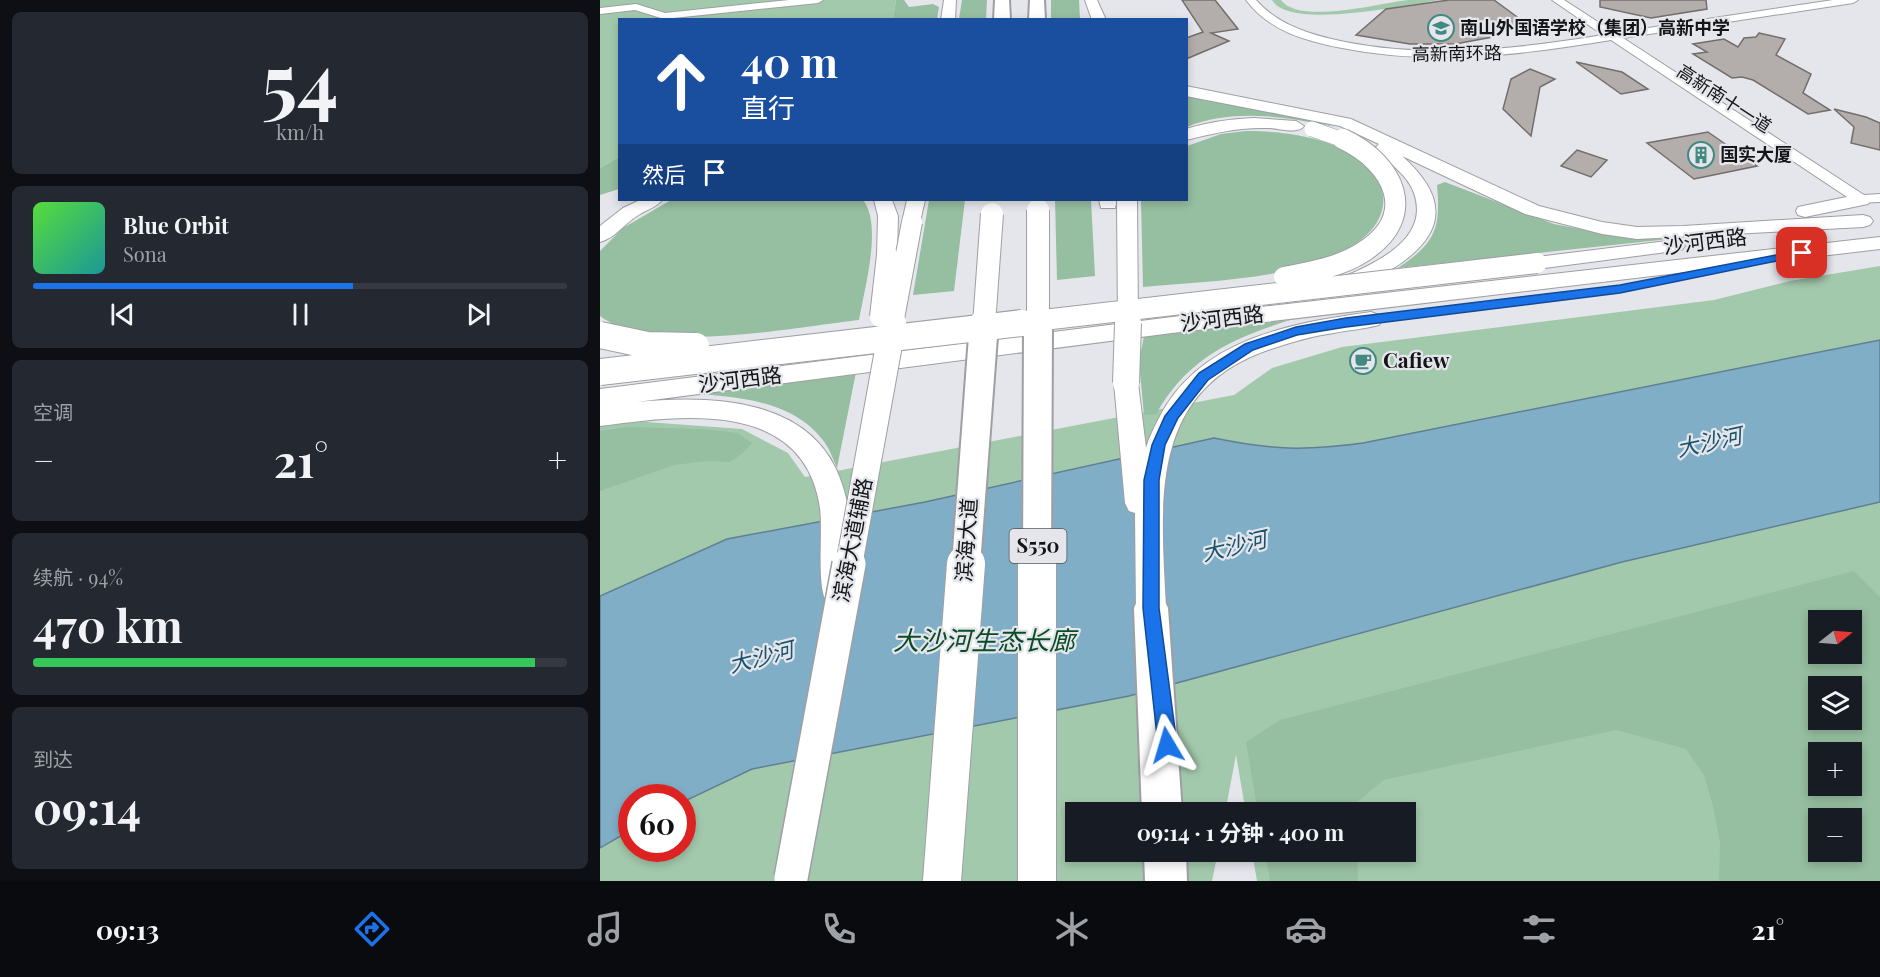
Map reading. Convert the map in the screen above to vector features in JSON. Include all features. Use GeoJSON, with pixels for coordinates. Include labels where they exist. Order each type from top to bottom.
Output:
{"type":"FeatureCollection","features":[{"type":"Feature","properties":{"kind":"highway"},"geometry":{"type":"LineString","coordinates":[[1002,0],[1002,18]]}},
{"type":"Feature","properties":{"kind":"highway"},"geometry":{"type":"LineString","coordinates":[[1037,0],[1037,18]]}},
{"type":"Feature","properties":{"kind":"highway","name":"S550"},"geometry":{"type":"LineString","coordinates":[[1037,881],[1038,205]]}},
{"type":"Feature","properties":{"kind":"highway","name":"滨海大道"},"geometry":{"type":"LineString","coordinates":[[942,881],[993,207]]}},
{"type":"Feature","properties":{"kind":"highway"},"geometry":{"type":"LineString","coordinates":[[1151,608],[1161,802]]}},
{"type":"Feature","properties":{"kind":"highway"},"geometry":{"type":"LineString","coordinates":[[1165,862],[1166,881]]}},
{"type":"Feature","properties":{"kind":"main road"},"geometry":{"type":"LineString","coordinates":[[1090,0],[1090,18]]}},
{"type":"Feature","properties":{"kind":"main road"},"geometry":{"type":"LineString","coordinates":[[1090,0],[1097,18]]}},
{"type":"Feature","properties":{"kind":"main road"},"geometry":{"type":"LineString","coordinates":[[946,18],[950,2]]}},
{"type":"Feature","properties":{"kind":"main road"},"geometry":{"type":"LineString","coordinates":[[1188,91],[1348,128],[1532,210],[1586,225],[1637,233],[1872,220]]}},
{"type":"Feature","properties":{"kind":"main road"},"geometry":{"type":"LineString","coordinates":[[1054,319],[1325,269],[1352,258],[1374,244],[1392,221],[1396,207],[1396,195],[1392,181],[1376,160],[1362,150],[1330,134],[1314,122],[1247,123],[1188,134]]}},
{"type":"Feature","properties":{"kind":"main road"},"geometry":{"type":"LineString","coordinates":[[1172,325],[1333,290],[1372,274],[1401,257],[1416,242],[1425,227],[1428,208],[1423,191],[1412,173],[1386,144]]}},
{"type":"Feature","properties":{"kind":"main road"},"geometry":{"type":"LineString","coordinates":[[1683,232],[1873,199]]}},
{"type":"Feature","properties":{"kind":"main road"},"geometry":{"type":"LineString","coordinates":[[602,214],[649,201]]}},
{"type":"Feature","properties":{"kind":"main road"},"geometry":{"type":"LineString","coordinates":[[879,403],[880,309],[887,255],[888,216],[883,201]]}},
{"type":"Feature","properties":{"kind":"main road"},"geometry":{"type":"LineString","coordinates":[[1115,201],[1126,383],[1175,802]]}},
{"type":"Feature","properties":{"kind":"main road"},"geometry":{"type":"LineString","coordinates":[[600,236],[628,206]]}},
{"type":"Feature","properties":{"kind":"main road","name":"滨海大道辅路"},"geometry":{"type":"LineString","coordinates":[[790,880],[914,211]]}},
{"type":"Feature","properties":{"kind":"main road","name":"沙河西路"},"geometry":{"type":"LineString","coordinates":[[600,372],[1537,263],[1872,220]]}},
{"type":"Feature","properties":{"kind":"main road"},"geometry":{"type":"LineString","coordinates":[[1151,608],[1151,492],[1158,445],[1172,416],[1188,395],[1211,371],[1249,347],[1296,331],[1346,322],[1554,289],[1642,285],[1802,253],[1880,243]]}},
{"type":"Feature","properties":{"kind":"main road","name":"沙河西路"},"geometry":{"type":"LineString","coordinates":[[600,398],[1172,325],[1486,289],[1554,289]]}},
{"type":"Feature","properties":{"kind":"main road"},"geometry":{"type":"LineString","coordinates":[[600,335],[622,342],[673,347],[894,336]]}},
{"type":"Feature","properties":{"kind":"main road"},"geometry":{"type":"LineString","coordinates":[[600,363],[638,369],[722,371],[871,364]]}},
{"type":"Feature","properties":{"kind":"main road"},"geometry":{"type":"LineString","coordinates":[[600,416],[685,409],[736,411],[771,422],[803,443],[824,472],[833,508],[836,583],[830,662]]}},
{"type":"Feature","properties":{"kind":"main road"},"geometry":{"type":"LineString","coordinates":[[1181,862],[1184,881]]}},
{"type":"Feature","properties":{"kind":"street"},"geometry":{"type":"LineString","coordinates":[[600,11],[636,7],[664,16],[818,0]]}},
{"type":"Feature","properties":{"kind":"street","name":"高新南环路"},"geometry":{"type":"LineString","coordinates":[[1251,0],[1267,16],[1292,31],[1341,45],[1394,54],[1470,57],[1852,0]]}},
{"type":"Feature","properties":{"kind":"street","name":"高新南十一道"},"geometry":{"type":"LineString","coordinates":[[1557,0],[1619,36],[1873,199]]}},
{"type":"Feature","properties":{"kind":"street","name":"高新南十一道"},"geometry":{"type":"LineString","coordinates":[[1570,0],[1619,36]]}},
{"type":"Feature","properties":{"kind":"street"},"geometry":{"type":"LineString","coordinates":[[1761,0],[1782,11]]}},
{"type":"Feature","properties":{"kind":"street"},"geometry":{"type":"LineString","coordinates":[[650,12],[668,10]]}},
{"type":"Feature","properties":{"kind":"green space"},"geometry":{"type":"Polygon","coordinates":[[[600,0],[896,0],[893,18],[618,18],[618,158],[600,168],[600,0]]]}},
{"type":"Feature","properties":{"kind":"green space"},"geometry":{"type":"Polygon","coordinates":[[[896,0],[904,0],[909,7],[933,4],[939,7],[937,18],[893,18],[896,0]]]}},
{"type":"Feature","properties":{"kind":"green space"},"geometry":{"type":"Polygon","coordinates":[[[962,0],[987,0],[986,18],[959,18],[962,0]]]}},
{"type":"Feature","properties":{"kind":"green space"},"geometry":{"type":"Polygon","coordinates":[[[1051,0],[1079,0],[1080,18],[1051,18],[1051,0]]]}},
{"type":"Feature","properties":{"kind":"green space"},"geometry":{"type":"Polygon","coordinates":[[[1272,0],[1281,0],[1290,7],[1304,11],[1322,12],[1408,0],[1441,0],[1378,10],[1325,15],[1301,14],[1283,9],[1272,0]]]}},
{"type":"Feature","properties":{"kind":"green space"},"geometry":{"type":"Polygon","coordinates":[[[1188,96],[1304,118],[1335,127],[1261,116],[1205,121],[1188,127],[1188,96]]]}},
{"type":"Feature","properties":{"kind":"green space"},"geometry":{"type":"Polygon","coordinates":[[[1264,131],[1286,134],[1333,145],[1354,155],[1370,168],[1381,184],[1383,205],[1374,227],[1357,243],[1344,251],[1323,261],[1299,268],[1246,278],[1143,287],[1141,201],[1188,201],[1188,146],[1221,134],[1264,131]]]}},
{"type":"Feature","properties":{"kind":"green space"},"geometry":{"type":"Polygon","coordinates":[[[618,158],[618,189],[600,195],[600,168],[618,158]]]}},
{"type":"Feature","properties":{"kind":"green space"},"geometry":{"type":"Polygon","coordinates":[[[1445,182],[1554,224],[1625,238],[1669,239],[1398,268],[1420,251],[1433,234],[1438,213],[1437,185],[1445,182]]]}},
{"type":"Feature","properties":{"kind":"green space"},"geometry":{"type":"Polygon","coordinates":[[[669,201],[864,201],[869,211],[872,225],[872,241],[859,320],[725,336],[688,337],[653,334],[623,328],[600,316],[600,251],[623,228],[669,201]]]}},
{"type":"Feature","properties":{"kind":"green space"},"geometry":{"type":"Polygon","coordinates":[[[929,201],[965,201],[954,291],[913,295],[929,201]]]}},
{"type":"Feature","properties":{"kind":"green space"},"geometry":{"type":"Polygon","coordinates":[[[1055,201],[1091,201],[1095,276],[1057,280],[1055,201]]]}},
{"type":"Feature","properties":{"kind":"green space","name":"大沙河生态长廊"},"geometry":{"type":"Polygon","coordinates":[[[1880,266],[1880,881],[1257,881],[1254,862],[1416,862],[1416,802],[1244,802],[1236,755],[1227,802],[1065,802],[1065,862],[1216,862],[1212,881],[600,881],[600,848],[618,838],[618,862],[696,862],[696,796],[752,769],[727,539],[600,596],[600,425],[633,421],[742,429],[788,453],[805,477],[1234,395],[1272,368],[1342,347],[1714,300],[1790,281],[1880,266]]]}},
{"type":"Feature","properties":{"kind":"green space"},"geometry":{"type":"Polygon","coordinates":[[[1290,320],[1230,343],[1213,353],[1182,378],[1156,414],[1144,415],[1139,362],[1144,336],[1290,320]]]}},
{"type":"Feature","properties":{"kind":"green space"},"geometry":{"type":"Polygon","coordinates":[[[856,372],[837,468],[822,439],[794,416],[778,408],[743,399],[688,393],[856,372]]]}},
{"type":"Feature","properties":{"kind":"green space"},"geometry":{"type":"Polygon","coordinates":[[[628,427],[703,429],[738,433],[752,443],[730,462],[707,461],[674,465],[600,491],[600,431],[628,427]]]}},
{"type":"Feature","properties":{"kind":"green space"},"geometry":{"type":"Polygon","coordinates":[[[1854,571],[1880,597],[1880,881],[1719,881],[1720,843],[1704,775],[1686,749],[1616,730],[1384,780],[1357,802],[1256,802],[1246,742],[1280,720],[1854,571]]]}},
{"type":"Feature","properties":{"kind":"green space"},"geometry":{"type":"Polygon","coordinates":[[[1267,862],[1357,862],[1358,881],[1270,881],[1267,862]]]}},
{"type":"Feature","properties":{"kind":"water","name":"大沙河"},"geometry":{"type":"Polygon","coordinates":[[[1880,340],[1880,502],[1622,562],[1129,696],[752,769],[696,796],[696,784],[618,784],[618,838],[600,848],[600,596],[727,539],[925,502],[1214,438],[1288,448],[1363,443],[1880,340]]]}},
{"type":"Feature","properties":{"kind":"building"},"geometry":{"type":"Polygon","coordinates":[[[1182,0],[1215,0],[1238,29],[1211,33],[1229,41],[1188,58],[1188,37],[1203,32],[1182,0]]]}},
{"type":"Feature","properties":{"kind":"building"},"geometry":{"type":"Polygon","coordinates":[[[1449,0],[1494,0],[1524,22],[1493,37],[1455,44],[1410,44],[1356,35],[1386,9],[1449,0]]]}},
{"type":"Feature","properties":{"kind":"building"},"geometry":{"type":"Polygon","coordinates":[[[1600,0],[1706,0],[1707,9],[1651,18],[1600,7],[1600,0]]]}},
{"type":"Feature","properties":{"kind":"building"},"geometry":{"type":"Polygon","coordinates":[[[1759,33],[1785,39],[1776,55],[1811,74],[1803,93],[1830,110],[1808,114],[1753,80],[1742,77],[1732,78],[1693,54],[1707,52],[1693,44],[1724,39],[1738,47],[1744,38],[1756,37],[1759,33]]]}},
{"type":"Feature","properties":{"kind":"building"},"geometry":{"type":"Polygon","coordinates":[[[1576,62],[1622,72],[1648,89],[1621,94],[1576,62]]]}},
{"type":"Feature","properties":{"kind":"building"},"geometry":{"type":"Polygon","coordinates":[[[1530,69],[1555,79],[1540,87],[1531,136],[1503,109],[1511,79],[1530,69]]]}},
{"type":"Feature","properties":{"kind":"building"},"geometry":{"type":"Polygon","coordinates":[[[1834,109],[1880,123],[1880,150],[1851,143],[1854,127],[1834,109]]]}},
{"type":"Feature","properties":{"kind":"building","name":"国实大厦"},"geometry":{"type":"Polygon","coordinates":[[[1708,132],[1757,166],[1694,179],[1647,143],[1708,132]]]}},
{"type":"Feature","properties":{"kind":"building"},"geometry":{"type":"Polygon","coordinates":[[[1577,150],[1607,160],[1591,177],[1561,166],[1577,150]]]}},
{"type":"Feature","properties":{"kind":"place","name":"南山外国语学校（集团）高新中学"},"geometry":{"type":"Point","coordinates":[1441,28]}},
{"type":"Feature","properties":{"kind":"place","name":"国实大厦"},"geometry":{"type":"Point","coordinates":[1701,155]}},
{"type":"Feature","properties":{"kind":"place","name":"Cafiew"},"geometry":{"type":"Point","coordinates":[1363,361]}},
{"type":"Feature","properties":{"kind":"route"},"geometry":{"type":"LineString","coordinates":[[1167,745],[1151,608],[1149,525],[1151,480],[1158,445],[1172,416],[1204,377],[1249,347],[1296,331],[1346,322],[1620,289],[1802,253]]}}]}
